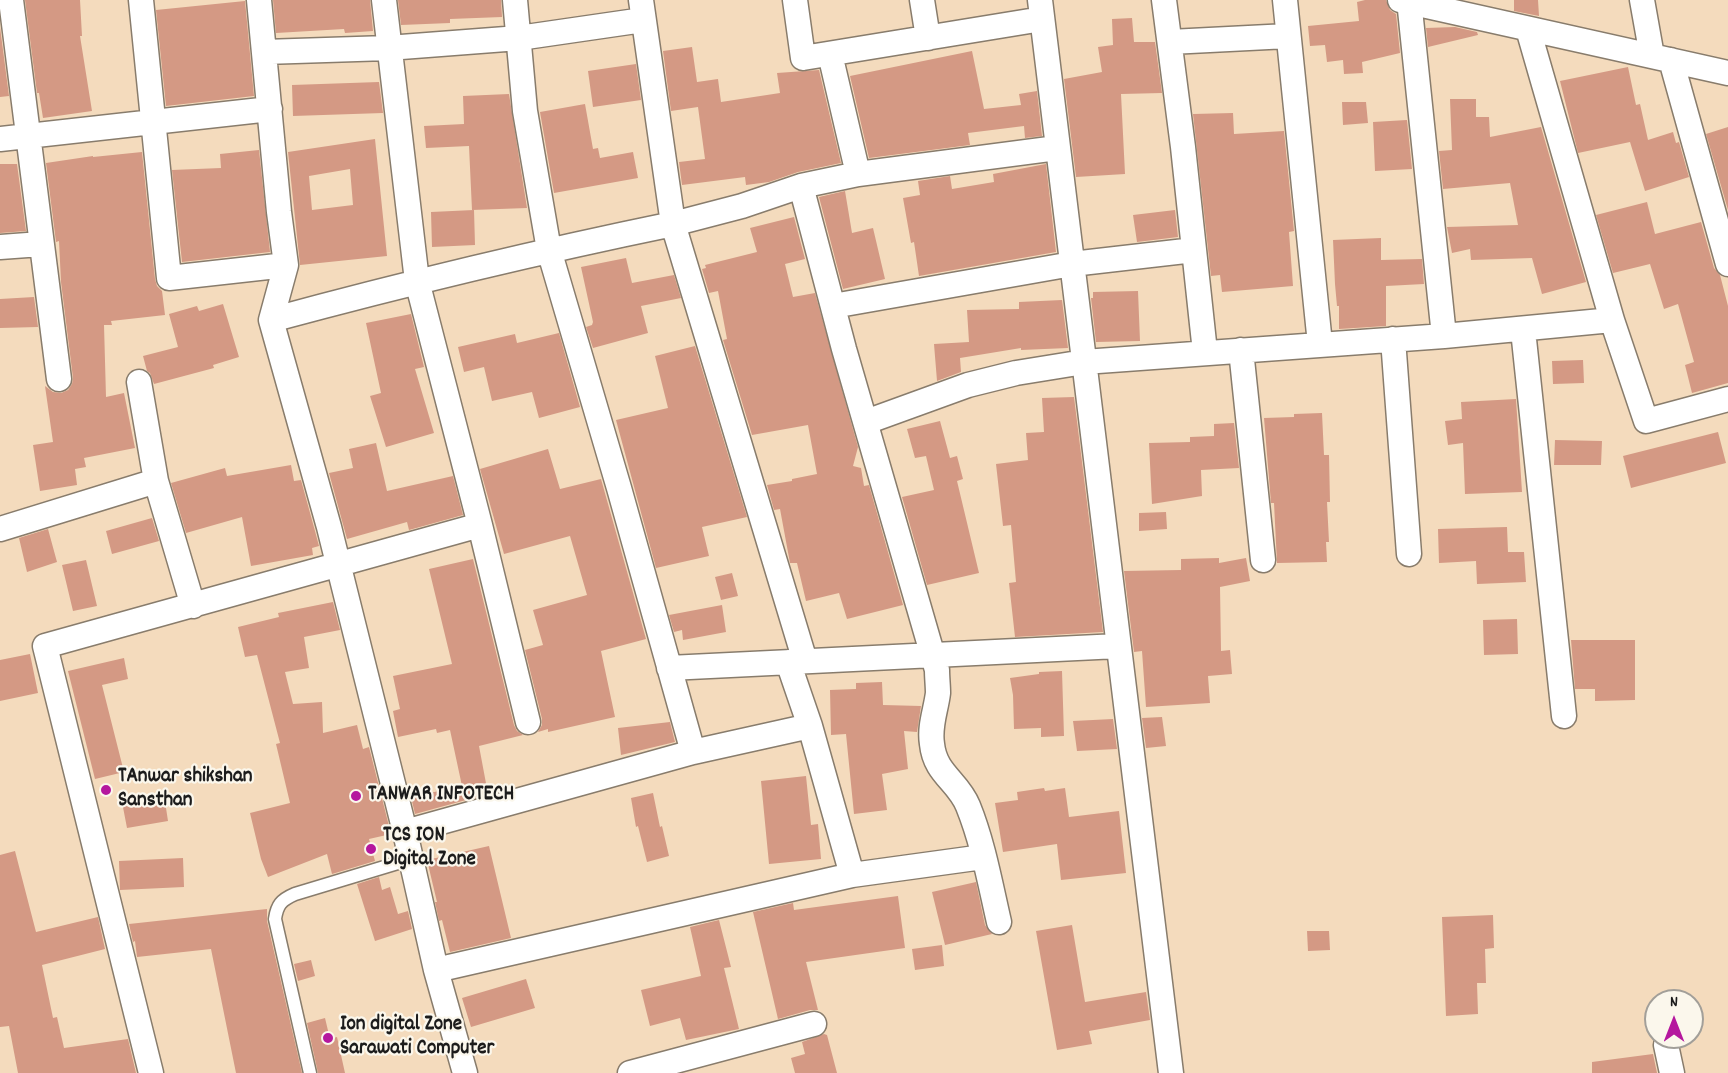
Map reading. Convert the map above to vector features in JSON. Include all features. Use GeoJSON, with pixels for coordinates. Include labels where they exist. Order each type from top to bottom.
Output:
{"type":"FeatureCollection","features":[{"type":"Feature","properties":{"kind":"street"},"geometry":{"type":"LineString","coordinates":[[11,0],[59,379]]}},
{"type":"Feature","properties":{"kind":"street"},"geometry":{"type":"LineString","coordinates":[[141,0],[169,278],[286,265]]}},
{"type":"Feature","properties":{"kind":"street"},"geometry":{"type":"LineString","coordinates":[[260,0],[286,265],[271,320],[338,566],[405,832],[436,970],[465,1073]]}},
{"type":"Feature","properties":{"kind":"street"},"geometry":{"type":"LineString","coordinates":[[384,0],[417,281],[528,722]]}},
{"type":"Feature","properties":{"kind":"street"},"geometry":{"type":"LineString","coordinates":[[515,0],[525,111],[549,250],[693,752]]}},
{"type":"Feature","properties":{"kind":"street"},"geometry":{"type":"LineString","coordinates":[[795,0],[802,58],[928,38],[1041,10],[1171,1073]]}},
{"type":"Feature","properties":{"kind":"street"},"geometry":{"type":"LineString","coordinates":[[922,0],[928,38]]}},
{"type":"Feature","properties":{"kind":"street"},"geometry":{"type":"LineString","coordinates":[[1164,0],[1205,352]]}},
{"type":"Feature","properties":{"kind":"street"},"geometry":{"type":"LineString","coordinates":[[1285,0],[1320,344]]}},
{"type":"Feature","properties":{"kind":"street"},"geometry":{"type":"LineString","coordinates":[[1642,0],[1728,264]]}},
{"type":"Feature","properties":{"kind":"street"},"geometry":{"type":"LineString","coordinates":[[1444,336],[1406,1],[1728,73]]}},
{"type":"Feature","properties":{"kind":"street"},"geometry":{"type":"LineString","coordinates":[[264,52],[388,48],[519,38],[642,10],[673,224],[796,661],[810,726],[852,875]]}},
{"type":"Feature","properties":{"kind":"street"},"geometry":{"type":"LineString","coordinates":[[1528,29],[1612,320],[1646,421],[1728,399]]}},
{"type":"Feature","properties":{"kind":"street"},"geometry":{"type":"LineString","coordinates":[[1170,42],[1288,36]]}},
{"type":"Feature","properties":{"kind":"street"},"geometry":{"type":"LineString","coordinates":[[830,54],[858,174]]}},
{"type":"Feature","properties":{"kind":"street"},"geometry":{"type":"LineString","coordinates":[[0,139],[270,109]]}},
{"type":"Feature","properties":{"kind":"street"},"geometry":{"type":"LineString","coordinates":[[271,320],[417,281],[673,224],[742,206],[801,186],[858,174],[1057,148]]}},
{"type":"Feature","properties":{"kind":"street"},"geometry":{"type":"LineString","coordinates":[[801,186],[937,670],[938,694],[932,718],[932,744],[939,769],[956,786],[967,803],[975,824],[999,922]]}},
{"type":"Feature","properties":{"kind":"street"},"geometry":{"type":"LineString","coordinates":[[0,248],[41,244]]}},
{"type":"Feature","properties":{"kind":"street"},"geometry":{"type":"LineString","coordinates":[[833,306],[1072,264],[1194,250]]}},
{"type":"Feature","properties":{"kind":"street"},"geometry":{"type":"LineString","coordinates":[[866,422],[968,385],[1016,373],[1084,362],[1523,330],[1612,320]]}},
{"type":"Feature","properties":{"kind":"street"},"geometry":{"type":"LineString","coordinates":[[1523,330],[1564,716]]}},
{"type":"Feature","properties":{"kind":"street"},"geometry":{"type":"LineString","coordinates":[[1393,339],[1409,554]]}},
{"type":"Feature","properties":{"kind":"street"},"geometry":{"type":"LineString","coordinates":[[1241,350],[1263,560]]}},
{"type":"Feature","properties":{"kind":"street"},"geometry":{"type":"LineString","coordinates":[[139,382],[156,481],[193,606]]}},
{"type":"Feature","properties":{"kind":"street"},"geometry":{"type":"LineString","coordinates":[[0,529],[156,481]]}},
{"type":"Feature","properties":{"kind":"street"},"geometry":{"type":"LineString","coordinates":[[151,1073],[45,646],[480,525]]}},
{"type":"Feature","properties":{"kind":"street"},"geometry":{"type":"LineString","coordinates":[[669,668],[1118,646]]}},
{"type":"Feature","properties":{"kind":"street"},"geometry":{"type":"LineString","coordinates":[[405,832],[693,752],[810,726]]}},
{"type":"Feature","properties":{"kind":"street"},"geometry":{"type":"LineString","coordinates":[[436,970],[852,875],[983,857]]}},
{"type":"Feature","properties":{"kind":"street"},"geometry":{"type":"LineString","coordinates":[[630,1073],[814,1024]]}},
{"type":"Feature","properties":{"kind":"street"},"geometry":{"type":"LineString","coordinates":[[1667,1049],[1672,1073]]}},
{"type":"Feature","properties":{"kind":"lane"},"geometry":{"type":"LineString","coordinates":[[310,1073],[275,920],[277,908],[283,899],[295,894],[411,859]]}},
{"type":"Feature","properties":{"kind":"building"},"geometry":{"type":"Polygon","coordinates":[[[25,0],[80,0],[82,36],[80,36],[92,111],[43,118],[39,93],[37,93],[25,0]]]}},
{"type":"Feature","properties":{"kind":"building"},"geometry":{"type":"Polygon","coordinates":[[[273,0],[370,0],[373,31],[345,33],[344,29],[276,33],[273,0]]]}},
{"type":"Feature","properties":{"kind":"building"},"geometry":{"type":"Polygon","coordinates":[[[398,0],[501,0],[502,17],[450,19],[450,23],[401,25],[398,0]]]}},
{"type":"Feature","properties":{"kind":"building"},"geometry":{"type":"Polygon","coordinates":[[[1386,0],[1390,10],[1396,14],[1400,53],[1362,62],[1363,73],[1344,74],[1343,60],[1327,62],[1325,45],[1310,46],[1308,26],[1359,21],[1357,2],[1386,0]]]}},
{"type":"Feature","properties":{"kind":"building"},"geometry":{"type":"Polygon","coordinates":[[[1514,0],[1538,0],[1539,16],[1514,11],[1514,0]]]}},
{"type":"Feature","properties":{"kind":"building"},"geometry":{"type":"Polygon","coordinates":[[[245,1],[254,96],[166,106],[156,10],[245,1]]]}},
{"type":"Feature","properties":{"kind":"building"},"geometry":{"type":"Polygon","coordinates":[[[1132,18],[1134,42],[1155,42],[1162,93],[1121,94],[1125,174],[1076,177],[1064,79],[1102,72],[1098,47],[1113,45],[1112,19],[1132,18]]]}},
{"type":"Feature","properties":{"kind":"building"},"geometry":{"type":"Polygon","coordinates":[[[0,27],[9,96],[0,97],[0,27]]]}},
{"type":"Feature","properties":{"kind":"building"},"geometry":{"type":"Polygon","coordinates":[[[1455,27],[1477,32],[1478,35],[1428,47],[1426,28],[1455,27]]]}},
{"type":"Feature","properties":{"kind":"building"},"geometry":{"type":"Polygon","coordinates":[[[692,47],[697,82],[718,79],[721,102],[780,93],[777,73],[819,70],[841,163],[798,172],[769,182],[746,185],[745,177],[682,185],[679,162],[705,159],[698,107],[671,111],[663,51],[692,47]]]}},
{"type":"Feature","properties":{"kind":"building"},"geometry":{"type":"Polygon","coordinates":[[[972,51],[984,109],[1021,105],[1019,94],[1037,91],[1042,136],[1025,138],[1024,126],[968,133],[970,145],[869,158],[850,76],[972,51]]]}},
{"type":"Feature","properties":{"kind":"building"},"geometry":{"type":"Polygon","coordinates":[[[636,64],[641,100],[593,107],[588,71],[636,64]]]}},
{"type":"Feature","properties":{"kind":"building"},"geometry":{"type":"Polygon","coordinates":[[[1628,67],[1636,105],[1640,104],[1648,140],[1673,132],[1676,143],[1679,142],[1689,177],[1645,191],[1630,142],[1578,153],[1560,81],[1628,67]]]}},
{"type":"Feature","properties":{"kind":"building"},"geometry":{"type":"Polygon","coordinates":[[[379,82],[383,113],[293,116],[292,85],[379,82]]]}},
{"type":"Feature","properties":{"kind":"building"},"geometry":{"type":"Polygon","coordinates":[[[509,94],[527,208],[472,210],[469,146],[426,148],[424,126],[464,124],[463,96],[509,94]]]}},
{"type":"Feature","properties":{"kind":"building"},"geometry":{"type":"Polygon","coordinates":[[[1450,99],[1476,99],[1476,117],[1489,117],[1490,137],[1541,127],[1586,282],[1542,294],[1532,258],[1471,260],[1470,249],[1452,253],[1447,227],[1518,225],[1510,183],[1443,189],[1439,151],[1452,150],[1450,99]]]}},
{"type":"Feature","properties":{"kind":"building"},"geometry":{"type":"Polygon","coordinates":[[[1342,102],[1366,102],[1368,123],[1343,125],[1342,102]]]}},
{"type":"Feature","properties":{"kind":"building"},"geometry":{"type":"Polygon","coordinates":[[[585,104],[593,149],[598,148],[600,158],[633,152],[638,178],[554,193],[540,112],[585,104]]]}},
{"type":"Feature","properties":{"kind":"building"},"geometry":{"type":"Polygon","coordinates":[[[1233,113],[1234,134],[1284,131],[1294,231],[1289,232],[1293,286],[1222,292],[1220,275],[1211,276],[1193,114],[1233,113]]]}},
{"type":"Feature","properties":{"kind":"building"},"geometry":{"type":"Polygon","coordinates":[[[1407,120],[1412,169],[1375,171],[1373,122],[1407,120]]]}},
{"type":"Feature","properties":{"kind":"building"},"geometry":{"type":"Polygon","coordinates":[[[1728,127],[1728,210],[1706,134],[1728,127]]]}},
{"type":"Feature","properties":{"kind":"building"},"geometry":{"type":"Polygon","coordinates":[[[375,139],[387,256],[300,265],[288,152],[375,139]],[[350,169],[309,176],[312,210],[353,205],[350,169]]]}},
{"type":"Feature","properties":{"kind":"building"},"geometry":{"type":"Polygon","coordinates":[[[259,150],[270,252],[182,262],[172,170],[221,168],[220,154],[259,150]]]}},
{"type":"Feature","properties":{"kind":"building"},"geometry":{"type":"Polygon","coordinates":[[[142,152],[155,279],[162,291],[165,315],[111,321],[112,325],[104,325],[106,397],[124,393],[135,448],[84,458],[86,467],[75,469],[77,485],[40,491],[33,445],[53,442],[45,386],[53,392],[61,393],[68,390],[73,378],[61,282],[59,241],[56,242],[46,163],[142,152]]]}},
{"type":"Feature","properties":{"kind":"building"},"geometry":{"type":"Polygon","coordinates":[[[0,164],[17,164],[26,231],[0,233],[0,164]]]}},
{"type":"Feature","properties":{"kind":"building"},"geometry":{"type":"Polygon","coordinates":[[[1046,164],[1056,252],[919,276],[914,242],[911,243],[903,198],[920,195],[918,181],[950,176],[952,189],[994,182],[993,174],[1046,164]]]}},
{"type":"Feature","properties":{"kind":"building"},"geometry":{"type":"Polygon","coordinates":[[[845,191],[852,233],[873,228],[885,279],[843,289],[819,197],[845,191]]]}},
{"type":"Feature","properties":{"kind":"building"},"geometry":{"type":"Polygon","coordinates":[[[1647,202],[1655,234],[1701,222],[1714,268],[1720,275],[1728,306],[1728,383],[1692,393],[1685,365],[1694,362],[1678,304],[1664,309],[1650,264],[1613,273],[1596,215],[1647,202]]]}},
{"type":"Feature","properties":{"kind":"building"},"geometry":{"type":"Polygon","coordinates":[[[474,210],[475,245],[432,247],[431,212],[474,210]]]}},
{"type":"Feature","properties":{"kind":"building"},"geometry":{"type":"Polygon","coordinates":[[[1175,210],[1178,237],[1137,242],[1133,215],[1175,210]]]}},
{"type":"Feature","properties":{"kind":"building"},"geometry":{"type":"Polygon","coordinates":[[[794,217],[805,259],[785,264],[793,297],[815,293],[858,447],[853,466],[861,468],[864,486],[869,485],[903,605],[847,619],[839,593],[806,601],[797,563],[790,563],[780,509],[774,510],[767,485],[817,474],[808,425],[752,435],[723,340],[727,339],[718,291],[709,293],[702,269],[706,268],[705,265],[757,252],[750,228],[794,217]]]}},
{"type":"Feature","properties":{"kind":"building"},"geometry":{"type":"Polygon","coordinates":[[[1381,238],[1381,260],[1422,259],[1424,284],[1386,286],[1386,326],[1339,329],[1333,240],[1381,238]]]}},
{"type":"Feature","properties":{"kind":"building"},"geometry":{"type":"Polygon","coordinates":[[[626,258],[632,283],[674,275],[681,298],[641,306],[648,333],[593,348],[586,327],[592,325],[593,322],[581,267],[626,258]]]}},
{"type":"Feature","properties":{"kind":"building"},"geometry":{"type":"Polygon","coordinates":[[[1138,291],[1140,341],[1096,342],[1091,298],[1093,298],[1093,292],[1138,291]]]}},
{"type":"Feature","properties":{"kind":"building"},"geometry":{"type":"Polygon","coordinates":[[[34,297],[38,327],[0,328],[0,299],[34,297]]]}},
{"type":"Feature","properties":{"kind":"building"},"geometry":{"type":"Polygon","coordinates":[[[1062,300],[1068,348],[1021,350],[1021,348],[960,358],[961,372],[937,381],[934,344],[969,342],[967,310],[1019,309],[1019,302],[1062,300]]]}},
{"type":"Feature","properties":{"kind":"building"},"geometry":{"type":"Polygon","coordinates":[[[223,304],[239,357],[213,365],[214,368],[154,384],[143,356],[178,347],[169,314],[197,306],[199,311],[223,304]]]}},
{"type":"Feature","properties":{"kind":"building"},"geometry":{"type":"Polygon","coordinates":[[[411,314],[424,367],[415,369],[434,433],[386,447],[370,396],[381,393],[366,323],[411,314]]]}},
{"type":"Feature","properties":{"kind":"building"},"geometry":{"type":"Polygon","coordinates":[[[559,333],[580,407],[539,418],[532,392],[492,401],[484,367],[464,372],[458,347],[515,334],[517,343],[559,333]]]}},
{"type":"Feature","properties":{"kind":"building"},"geometry":{"type":"Polygon","coordinates":[[[695,346],[747,517],[702,527],[709,556],[656,568],[616,420],[668,408],[655,356],[695,346]]]}},
{"type":"Feature","properties":{"kind":"building"},"geometry":{"type":"Polygon","coordinates":[[[1583,360],[1584,383],[1553,384],[1552,361],[1583,360]]]}},
{"type":"Feature","properties":{"kind":"building"},"geometry":{"type":"Polygon","coordinates":[[[1074,397],[1103,632],[1015,637],[1009,583],[1016,582],[1011,525],[1003,526],[996,464],[1028,460],[1026,433],[1044,432],[1042,398],[1074,397]]]}},
{"type":"Feature","properties":{"kind":"building"},"geometry":{"type":"Polygon","coordinates":[[[1516,399],[1522,492],[1465,494],[1463,443],[1448,445],[1445,421],[1462,419],[1461,402],[1516,399]]]}},
{"type":"Feature","properties":{"kind":"building"},"geometry":{"type":"Polygon","coordinates":[[[1322,413],[1324,455],[1329,455],[1330,502],[1327,502],[1329,542],[1326,542],[1327,562],[1277,563],[1274,503],[1271,503],[1264,418],[1322,413]]]}},
{"type":"Feature","properties":{"kind":"building"},"geometry":{"type":"Polygon","coordinates":[[[940,421],[950,458],[957,456],[963,479],[957,481],[979,573],[927,585],[902,497],[934,490],[926,456],[915,458],[907,429],[940,421]]]}},
{"type":"Feature","properties":{"kind":"building"},"geometry":{"type":"Polygon","coordinates":[[[1234,423],[1239,468],[1201,470],[1202,496],[1152,504],[1149,443],[1190,442],[1190,437],[1214,436],[1214,424],[1234,423]]]}},
{"type":"Feature","properties":{"kind":"building"},"geometry":{"type":"Polygon","coordinates":[[[1718,432],[1726,463],[1631,488],[1623,456],[1718,432]]]}},
{"type":"Feature","properties":{"kind":"building"},"geometry":{"type":"Polygon","coordinates":[[[1555,440],[1602,441],[1601,465],[1554,465],[1555,440]]]}},
{"type":"Feature","properties":{"kind":"building"},"geometry":{"type":"Polygon","coordinates":[[[376,443],[387,491],[453,476],[463,515],[409,530],[407,522],[347,539],[329,473],[353,468],[349,449],[376,443]]]}},
{"type":"Feature","properties":{"kind":"building"},"geometry":{"type":"Polygon","coordinates":[[[548,449],[560,489],[601,479],[646,639],[601,651],[615,717],[548,732],[548,729],[538,732],[542,719],[525,650],[543,645],[533,610],[587,595],[570,536],[504,554],[480,469],[548,449]]]}},
{"type":"Feature","properties":{"kind":"building"},"geometry":{"type":"Polygon","coordinates":[[[291,465],[294,481],[301,480],[319,546],[312,548],[313,555],[251,566],[242,517],[186,533],[171,483],[225,468],[227,476],[291,465]]]}},
{"type":"Feature","properties":{"kind":"building"},"geometry":{"type":"Polygon","coordinates":[[[1166,512],[1167,529],[1139,531],[1139,513],[1166,512]]]}},
{"type":"Feature","properties":{"kind":"building"},"geometry":{"type":"Polygon","coordinates":[[[152,518],[159,541],[112,554],[106,531],[152,518]]]}},
{"type":"Feature","properties":{"kind":"building"},"geometry":{"type":"Polygon","coordinates":[[[1507,527],[1508,552],[1524,552],[1526,582],[1477,584],[1476,561],[1439,563],[1438,529],[1507,527]]]}},
{"type":"Feature","properties":{"kind":"building"},"geometry":{"type":"Polygon","coordinates":[[[48,529],[57,562],[27,572],[19,538],[48,529]]]}},
{"type":"Feature","properties":{"kind":"building"},"geometry":{"type":"Polygon","coordinates":[[[1219,558],[1219,563],[1246,558],[1250,581],[1220,587],[1221,651],[1230,650],[1232,674],[1208,676],[1210,703],[1146,707],[1142,651],[1134,652],[1124,571],[1181,570],[1181,559],[1219,558]]]}},
{"type":"Feature","properties":{"kind":"building"},"geometry":{"type":"Polygon","coordinates":[[[473,559],[514,725],[523,735],[479,746],[488,794],[415,814],[411,797],[462,786],[450,730],[437,733],[436,729],[398,737],[393,711],[400,709],[393,676],[452,664],[429,569],[473,559]]]}},
{"type":"Feature","properties":{"kind":"building"},"geometry":{"type":"Polygon","coordinates":[[[86,560],[97,606],[73,611],[62,565],[86,560]]]}},
{"type":"Feature","properties":{"kind":"building"},"geometry":{"type":"Polygon","coordinates":[[[732,573],[738,596],[721,600],[715,577],[732,573]]]}},
{"type":"Feature","properties":{"kind":"building"},"geometry":{"type":"Polygon","coordinates":[[[333,602],[340,630],[304,637],[309,668],[285,672],[293,704],[322,702],[323,733],[357,725],[363,749],[369,747],[391,834],[369,839],[375,861],[332,874],[327,854],[268,877],[261,859],[250,813],[290,803],[276,744],[280,743],[257,655],[245,657],[238,627],[279,617],[278,613],[333,602]]]}},
{"type":"Feature","properties":{"kind":"building"},"geometry":{"type":"Polygon","coordinates":[[[722,605],[726,632],[683,640],[682,630],[674,632],[669,615],[722,605]]]}},
{"type":"Feature","properties":{"kind":"building"},"geometry":{"type":"Polygon","coordinates":[[[1517,619],[1518,654],[1484,655],[1483,620],[1517,619]]]}},
{"type":"Feature","properties":{"kind":"building"},"geometry":{"type":"Polygon","coordinates":[[[1571,640],[1635,640],[1635,700],[1595,701],[1595,689],[1575,689],[1571,640]]]}},
{"type":"Feature","properties":{"kind":"building"},"geometry":{"type":"Polygon","coordinates":[[[30,654],[38,693],[0,701],[0,660],[30,654]]]}},
{"type":"Feature","properties":{"kind":"building"},"geometry":{"type":"Polygon","coordinates":[[[124,658],[128,679],[102,685],[124,772],[95,779],[68,671],[124,658]]]}},
{"type":"Feature","properties":{"kind":"building"},"geometry":{"type":"Polygon","coordinates":[[[1062,671],[1064,736],[1041,737],[1041,728],[1014,729],[1010,678],[1039,674],[1039,672],[1062,671]]]}},
{"type":"Feature","properties":{"kind":"building"},"geometry":{"type":"Polygon","coordinates":[[[882,682],[883,705],[921,706],[917,732],[904,731],[908,769],[882,774],[887,810],[854,814],[846,734],[831,735],[830,690],[856,689],[856,683],[882,682]]]}},
{"type":"Feature","properties":{"kind":"building"},"geometry":{"type":"Polygon","coordinates":[[[1162,717],[1166,746],[1146,748],[1142,718],[1162,717]]]}},
{"type":"Feature","properties":{"kind":"building"},"geometry":{"type":"Polygon","coordinates":[[[1113,719],[1117,749],[1077,751],[1073,721],[1113,719]]]}},
{"type":"Feature","properties":{"kind":"building"},"geometry":{"type":"Polygon","coordinates":[[[670,722],[675,742],[621,755],[618,728],[670,722]]]}},
{"type":"Feature","properties":{"kind":"building"},"geometry":{"type":"Polygon","coordinates":[[[806,776],[811,825],[818,824],[821,859],[769,864],[761,781],[806,776]]]}},
{"type":"Feature","properties":{"kind":"building"},"geometry":{"type":"Polygon","coordinates":[[[1044,788],[1045,791],[1065,788],[1069,817],[1119,811],[1126,873],[1061,880],[1057,844],[1003,852],[995,803],[1018,800],[1017,792],[1044,788]]]}},
{"type":"Feature","properties":{"kind":"building"},"geometry":{"type":"Polygon","coordinates":[[[653,793],[669,856],[647,862],[638,826],[636,827],[631,798],[653,793]]]}},
{"type":"Feature","properties":{"kind":"building"},"geometry":{"type":"Polygon","coordinates":[[[164,795],[168,821],[127,828],[122,802],[164,795]]]}},
{"type":"Feature","properties":{"kind":"building"},"geometry":{"type":"Polygon","coordinates":[[[489,846],[511,938],[450,952],[442,920],[439,921],[427,860],[489,846]]]}},
{"type":"Feature","properties":{"kind":"building"},"geometry":{"type":"Polygon","coordinates":[[[15,851],[36,932],[98,917],[105,949],[42,965],[53,1018],[57,1017],[64,1048],[128,1039],[136,1073],[18,1073],[9,1026],[0,1027],[0,855],[15,851]]]}},
{"type":"Feature","properties":{"kind":"building"},"geometry":{"type":"Polygon","coordinates":[[[183,858],[184,887],[120,890],[119,861],[183,858]]]}},
{"type":"Feature","properties":{"kind":"building"},"geometry":{"type":"Polygon","coordinates":[[[379,877],[382,890],[390,887],[398,914],[408,911],[412,929],[375,941],[357,884],[379,877]]]}},
{"type":"Feature","properties":{"kind":"building"},"geometry":{"type":"Polygon","coordinates":[[[976,882],[985,925],[992,934],[945,945],[932,892],[976,882]]]}},
{"type":"Feature","properties":{"kind":"building"},"geometry":{"type":"Polygon","coordinates":[[[898,896],[905,948],[806,962],[818,1010],[778,1019],[753,912],[793,903],[794,910],[898,896]]]}},
{"type":"Feature","properties":{"kind":"building"},"geometry":{"type":"Polygon","coordinates":[[[267,909],[267,921],[302,1073],[236,1073],[211,949],[137,957],[135,941],[133,942],[129,924],[267,909]]]}},
{"type":"Feature","properties":{"kind":"building"},"geometry":{"type":"Polygon","coordinates":[[[1493,915],[1494,948],[1485,949],[1486,983],[1477,983],[1478,1014],[1446,1016],[1442,917],[1493,915]]]}},
{"type":"Feature","properties":{"kind":"building"},"geometry":{"type":"Polygon","coordinates":[[[719,920],[731,967],[724,968],[739,1029],[686,1040],[680,1018],[650,1026],[641,990],[701,976],[690,927],[719,920]]]}},
{"type":"Feature","properties":{"kind":"building"},"geometry":{"type":"Polygon","coordinates":[[[1072,925],[1085,1002],[1146,992],[1150,1020],[1089,1031],[1092,1044],[1057,1050],[1036,931],[1072,925]]]}},
{"type":"Feature","properties":{"kind":"building"},"geometry":{"type":"Polygon","coordinates":[[[1307,931],[1329,931],[1330,950],[1308,951],[1307,931]]]}},
{"type":"Feature","properties":{"kind":"building"},"geometry":{"type":"Polygon","coordinates":[[[942,945],[944,966],[915,970],[912,949],[942,945]]]}},
{"type":"Feature","properties":{"kind":"building"},"geometry":{"type":"Polygon","coordinates":[[[311,960],[315,976],[298,981],[294,964],[311,960]]]}},
{"type":"Feature","properties":{"kind":"building"},"geometry":{"type":"Polygon","coordinates":[[[526,979],[535,1008],[471,1027],[462,998],[526,979]]]}},
{"type":"Feature","properties":{"kind":"building"},"geometry":{"type":"Polygon","coordinates":[[[325,1018],[330,1039],[337,1037],[345,1073],[318,1073],[307,1023],[325,1018]]]}},
{"type":"Feature","properties":{"kind":"building"},"geometry":{"type":"Polygon","coordinates":[[[827,1035],[837,1073],[795,1073],[791,1058],[805,1054],[802,1042],[827,1035]]]}},
{"type":"Feature","properties":{"kind":"building"},"geometry":{"type":"Polygon","coordinates":[[[1653,1054],[1657,1073],[1592,1073],[1592,1062],[1653,1054]]]}},
{"type":"Feature","properties":{"kind":"place","name":"TAnwar shikshan Sansthan"},"geometry":{"type":"Point","coordinates":[106,790]}},
{"type":"Feature","properties":{"kind":"place","name":"TANWAR INFOTECH"},"geometry":{"type":"Point","coordinates":[356,796]}},
{"type":"Feature","properties":{"kind":"place","name":"TCS ION Digital Zone"},"geometry":{"type":"Point","coordinates":[371,849]}},
{"type":"Feature","properties":{"kind":"place","name":"Ion digital Zone Sarawati Computer"},"geometry":{"type":"Point","coordinates":[328,1038]}}]}
